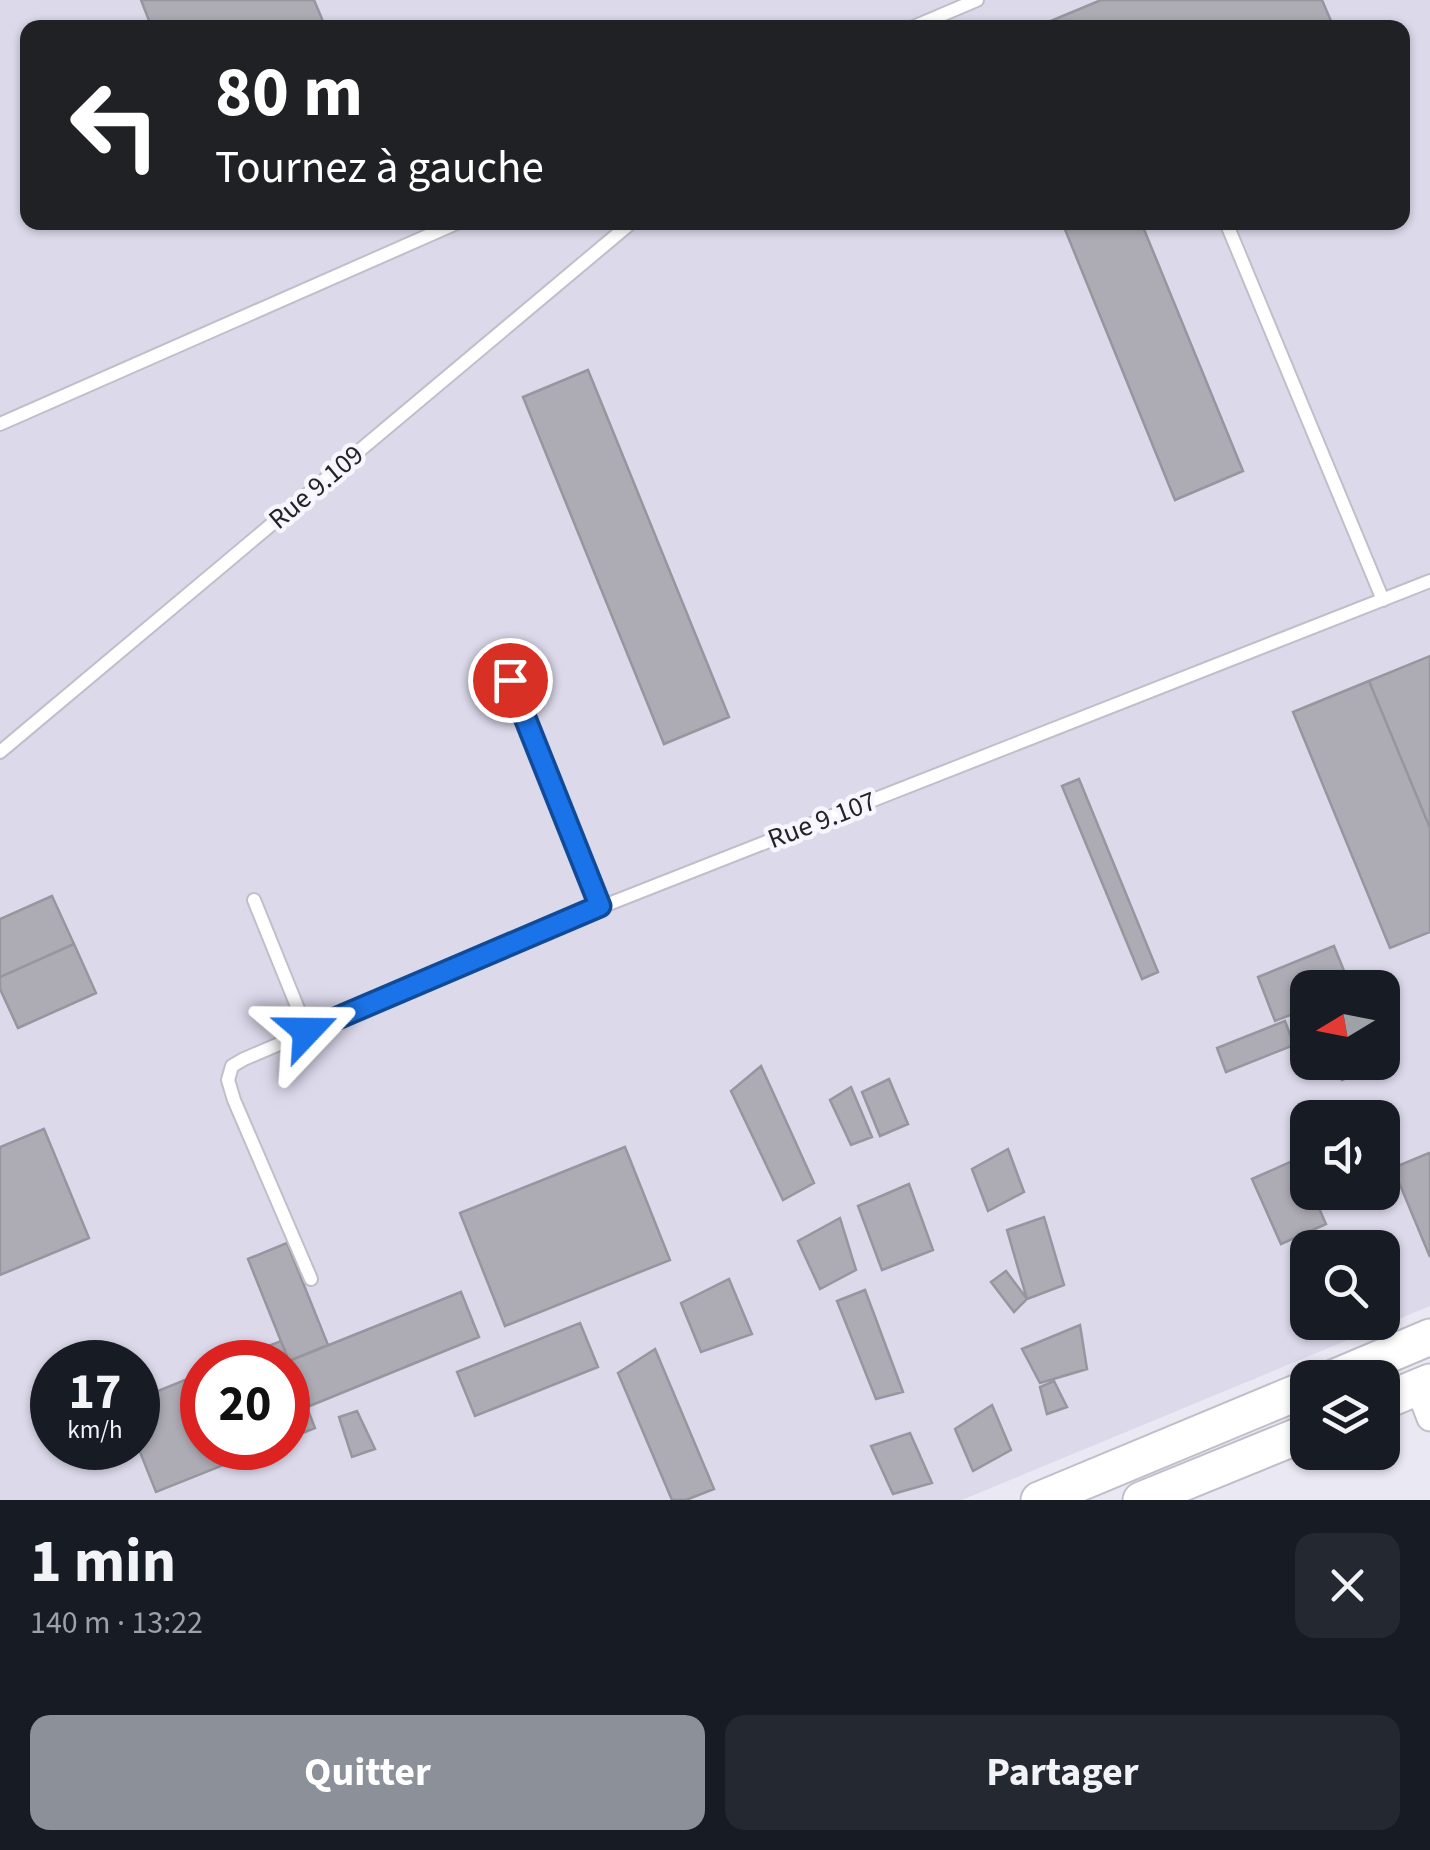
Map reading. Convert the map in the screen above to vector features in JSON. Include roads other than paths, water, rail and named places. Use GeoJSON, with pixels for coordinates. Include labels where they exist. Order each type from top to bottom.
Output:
{"type":"FeatureCollection","features":[{"type":"Feature","properties":{"kind":"main road"},"geometry":{"type":"LineString","coordinates":[[1376,1360],[1430,1337]]}},
{"type":"Feature","properties":{"kind":"main road"},"geometry":{"type":"LineString","coordinates":[[1038,1500],[1290,1395]]}},
{"type":"Feature","properties":{"kind":"main road"},"geometry":{"type":"LineString","coordinates":[[1400,1400],[1426,1396]]}},
{"type":"Feature","properties":{"kind":"main road"},"geometry":{"type":"LineString","coordinates":[[1140,1500],[1290,1439]]}},
{"type":"Feature","properties":{"kind":"lane"},"geometry":{"type":"LineString","coordinates":[[930,20],[978,0]]}},
{"type":"Feature","properties":{"kind":"lane"},"geometry":{"type":"LineString","coordinates":[[0,424],[441,230]]}},
{"type":"Feature","properties":{"kind":"lane","name":"Rue 9.109"},"geometry":{"type":"LineString","coordinates":[[0,752],[622,230]]}},
{"type":"Feature","properties":{"kind":"lane"},"geometry":{"type":"LineString","coordinates":[[1229,230],[1383,600]]}},
{"type":"Feature","properties":{"kind":"lane","name":"Rue 9.107"},"geometry":{"type":"LineString","coordinates":[[311,1279],[234,1100],[228,1080],[232,1066],[244,1058],[600,906],[1430,581]]}},
{"type":"Feature","properties":{"kind":"lane"},"geometry":{"type":"LineString","coordinates":[[510,680],[600,906]]}},
{"type":"Feature","properties":{"kind":"lane"},"geometry":{"type":"LineString","coordinates":[[254,900],[307,1031]]}}]}
